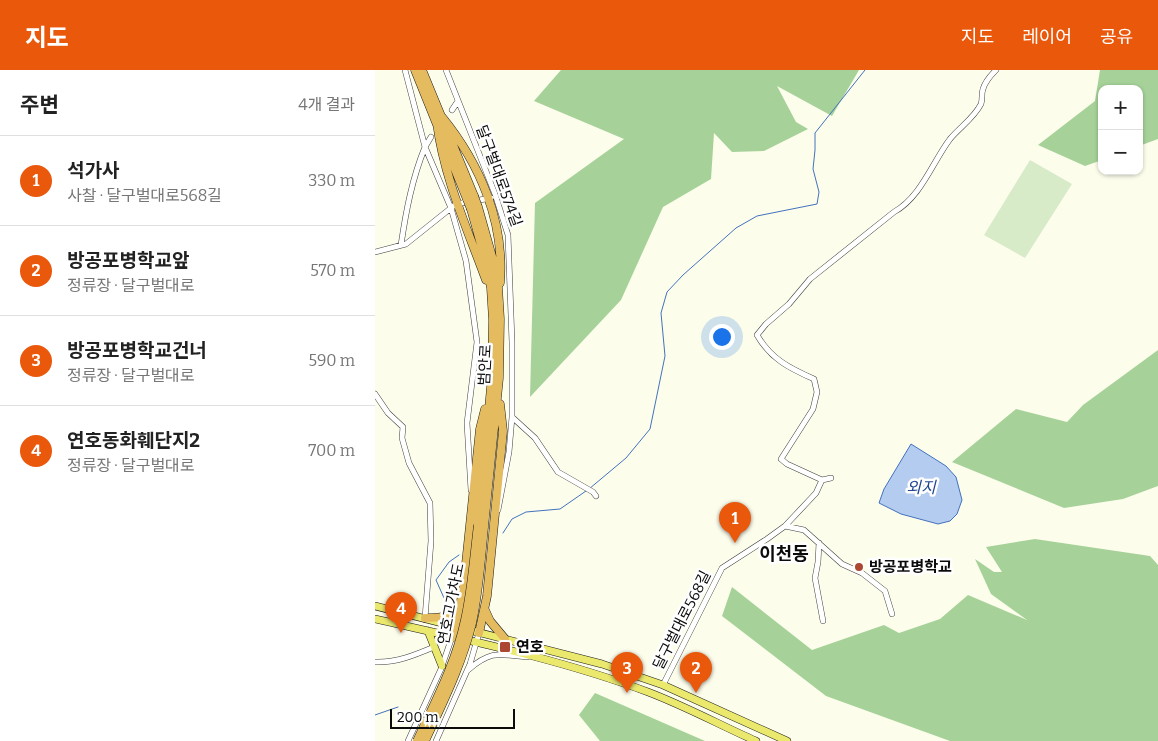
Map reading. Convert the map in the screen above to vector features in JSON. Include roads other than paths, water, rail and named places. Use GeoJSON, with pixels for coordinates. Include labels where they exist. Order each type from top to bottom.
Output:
{"type":"FeatureCollection","features":[{"type":"Feature","properties":{"kind":"highway"},"geometry":{"type":"LineString","coordinates":[[415,70],[439,120],[459,138],[493,197],[500,245],[501,269],[496,298]]}},
{"type":"Feature","properties":{"kind":"highway"},"geometry":{"type":"LineString","coordinates":[[422,70],[439,120],[440,150],[454,206],[496,298]]}},
{"type":"Feature","properties":{"kind":"highway","name":"범안로"},"geometry":{"type":"LineString","coordinates":[[439,120],[490,245],[501,346],[495,386],[481,526]]}},
{"type":"Feature","properties":{"kind":"highway"},"geometry":{"type":"LineString","coordinates":[[452,637],[460,606],[480,429],[495,386]]}},
{"type":"Feature","properties":{"kind":"highway"},"geometry":{"type":"LineString","coordinates":[[479,633],[484,609],[492,542],[503,431],[495,386]]}},
{"type":"Feature","properties":{"kind":"highway","name":"연호고가차도"},"geometry":{"type":"LineString","coordinates":[[417,741],[460,641],[468,607],[481,526]]}},
{"type":"Feature","properties":{"kind":"highway","name":"연호고가차도"},"geometry":{"type":"LineString","coordinates":[[425,741],[457,671],[468,637],[477,594],[481,526]]}},
{"type":"Feature","properties":{"kind":"highway"},"geometry":{"type":"LineString","coordinates":[[425,618],[443,618],[452,614],[460,606]]}},
{"type":"Feature","properties":{"kind":"highway"},"geometry":{"type":"LineString","coordinates":[[484,609],[490,621],[505,639]]}},
{"type":"Feature","properties":{"kind":"main road"},"geometry":{"type":"LineString","coordinates":[[375,606],[602,664],[663,684],[787,741]]}},
{"type":"Feature","properties":{"kind":"main road"},"geometry":{"type":"LineString","coordinates":[[375,619],[542,659],[598,675],[650,693],[756,741]]}},
{"type":"Feature","properties":{"kind":"main road"},"geometry":{"type":"LineString","coordinates":[[428,631],[441,669]]}},
{"type":"Feature","properties":{"kind":"street"},"geometry":{"type":"LineString","coordinates":[[405,70],[425,147],[454,206],[466,261],[477,342],[467,423],[472,504]]}},
{"type":"Feature","properties":{"kind":"street","name":"달구벌대로574길"},"geometry":{"type":"LineString","coordinates":[[446,70],[508,234],[512,342],[512,417],[509,452],[492,542]]}},
{"type":"Feature","properties":{"kind":"street"},"geometry":{"type":"LineString","coordinates":[[831,478],[823,480],[787,464],[781,459],[813,409],[817,392],[814,379],[782,364],[764,348],[757,335],[766,324],[789,304],[810,279],[894,212],[905,206],[921,185],[939,154],[952,137],[974,115],[981,103],[983,88],[996,70]]}},
{"type":"Feature","properties":{"kind":"street"},"geometry":{"type":"LineString","coordinates":[[452,110],[458,101]]}},
{"type":"Feature","properties":{"kind":"street"},"geometry":{"type":"LineString","coordinates":[[401,245],[407,203],[417,167],[431,136]]}},
{"type":"Feature","properties":{"kind":"street"},"geometry":{"type":"LineString","coordinates":[[375,252],[405,244],[454,206],[493,197]]}},
{"type":"Feature","properties":{"kind":"street"},"geometry":{"type":"LineString","coordinates":[[375,394],[388,413],[403,427],[402,438],[409,462],[430,503],[431,541],[425,618]]}},
{"type":"Feature","properties":{"kind":"street"},"geometry":{"type":"LineString","coordinates":[[512,417],[535,438],[557,472],[594,494]]}},
{"type":"Feature","properties":{"kind":"street","name":"달구벌대로568길"},"geometry":{"type":"LineString","coordinates":[[663,684],[722,568],[767,540],[785,526],[816,493],[823,480]]}},
{"type":"Feature","properties":{"kind":"street"},"geometry":{"type":"LineString","coordinates":[[785,526],[804,530],[842,564],[862,573],[885,591],[892,614]]}},
{"type":"Feature","properties":{"kind":"street"},"geometry":{"type":"LineString","coordinates":[[819,543],[815,578],[823,621]]}},
{"type":"Feature","properties":{"kind":"street"},"geometry":{"type":"LineString","coordinates":[[437,738],[466,672],[479,633]]}},
{"type":"Feature","properties":{"kind":"street"},"geometry":{"type":"LineString","coordinates":[[408,741],[441,669],[452,637]]}},
{"type":"Feature","properties":{"kind":"street"},"geometry":{"type":"LineString","coordinates":[[375,662],[386,663],[401,660],[434,647]]}},
{"type":"Feature","properties":{"kind":"street"},"geometry":{"type":"LineString","coordinates":[[466,672],[479,661],[496,654],[542,659]]}},
{"type":"Feature","properties":{"kind":"street"},"geometry":{"type":"LineString","coordinates":[[441,669],[456,667],[462,669],[463,679]]}},
{"type":"Feature","properties":{"kind":"street"},"geometry":{"type":"LineString","coordinates":[[434,684],[437,691],[449,702],[451,708]]}},
{"type":"Feature","properties":{"kind":"water","name":"외지"},"geometry":{"type":"Polygon","coordinates":[[[911,444],[946,466],[956,477],[962,500],[957,514],[950,521],[938,524],[901,514],[879,503],[884,489],[911,444]]]}},
{"type":"Feature","properties":{"kind":"waterway"},"geometry":{"type":"LineString","coordinates":[[589,489],[626,458],[650,429],[665,356],[661,313],[667,292],[683,275],[736,228],[757,216],[817,204],[819,192],[813,169],[815,133],[865,70]]}},
{"type":"Feature","properties":{"kind":"waterway"},"geometry":{"type":"LineString","coordinates":[[503,533],[512,519],[526,512],[560,509],[586,491]]}},
{"type":"Feature","properties":{"kind":"waterway"},"geometry":{"type":"LineString","coordinates":[[444,598],[436,580],[449,562],[459,555]]}},
{"type":"Feature","properties":{"kind":"waterway"},"geometry":{"type":"LineString","coordinates":[[375,715],[398,707]]}},
{"type":"Feature","properties":{"kind":"place","name":"석가사"},"geometry":{"type":"Point","coordinates":[735,543]}},
{"type":"Feature","properties":{"kind":"place","name":"방공포병학교"},"geometry":{"type":"Point","coordinates":[859,567]}},
{"type":"Feature","properties":{"kind":"place","name":"연호동화훼단지2"},"geometry":{"type":"Point","coordinates":[401,633]}},
{"type":"Feature","properties":{"kind":"place","name":"연호"},"geometry":{"type":"Point","coordinates":[505,647]}},
{"type":"Feature","properties":{"kind":"place","name":"방공포병학교건너"},"geometry":{"type":"Point","coordinates":[627,693]}},
{"type":"Feature","properties":{"kind":"place","name":"방공포병학교앞"},"geometry":{"type":"Point","coordinates":[696,693]}},
{"type":"Feature","properties":{"kind":"district","name":"이천동"},"geometry":{"type":"Point","coordinates":[784,554]}}]}
